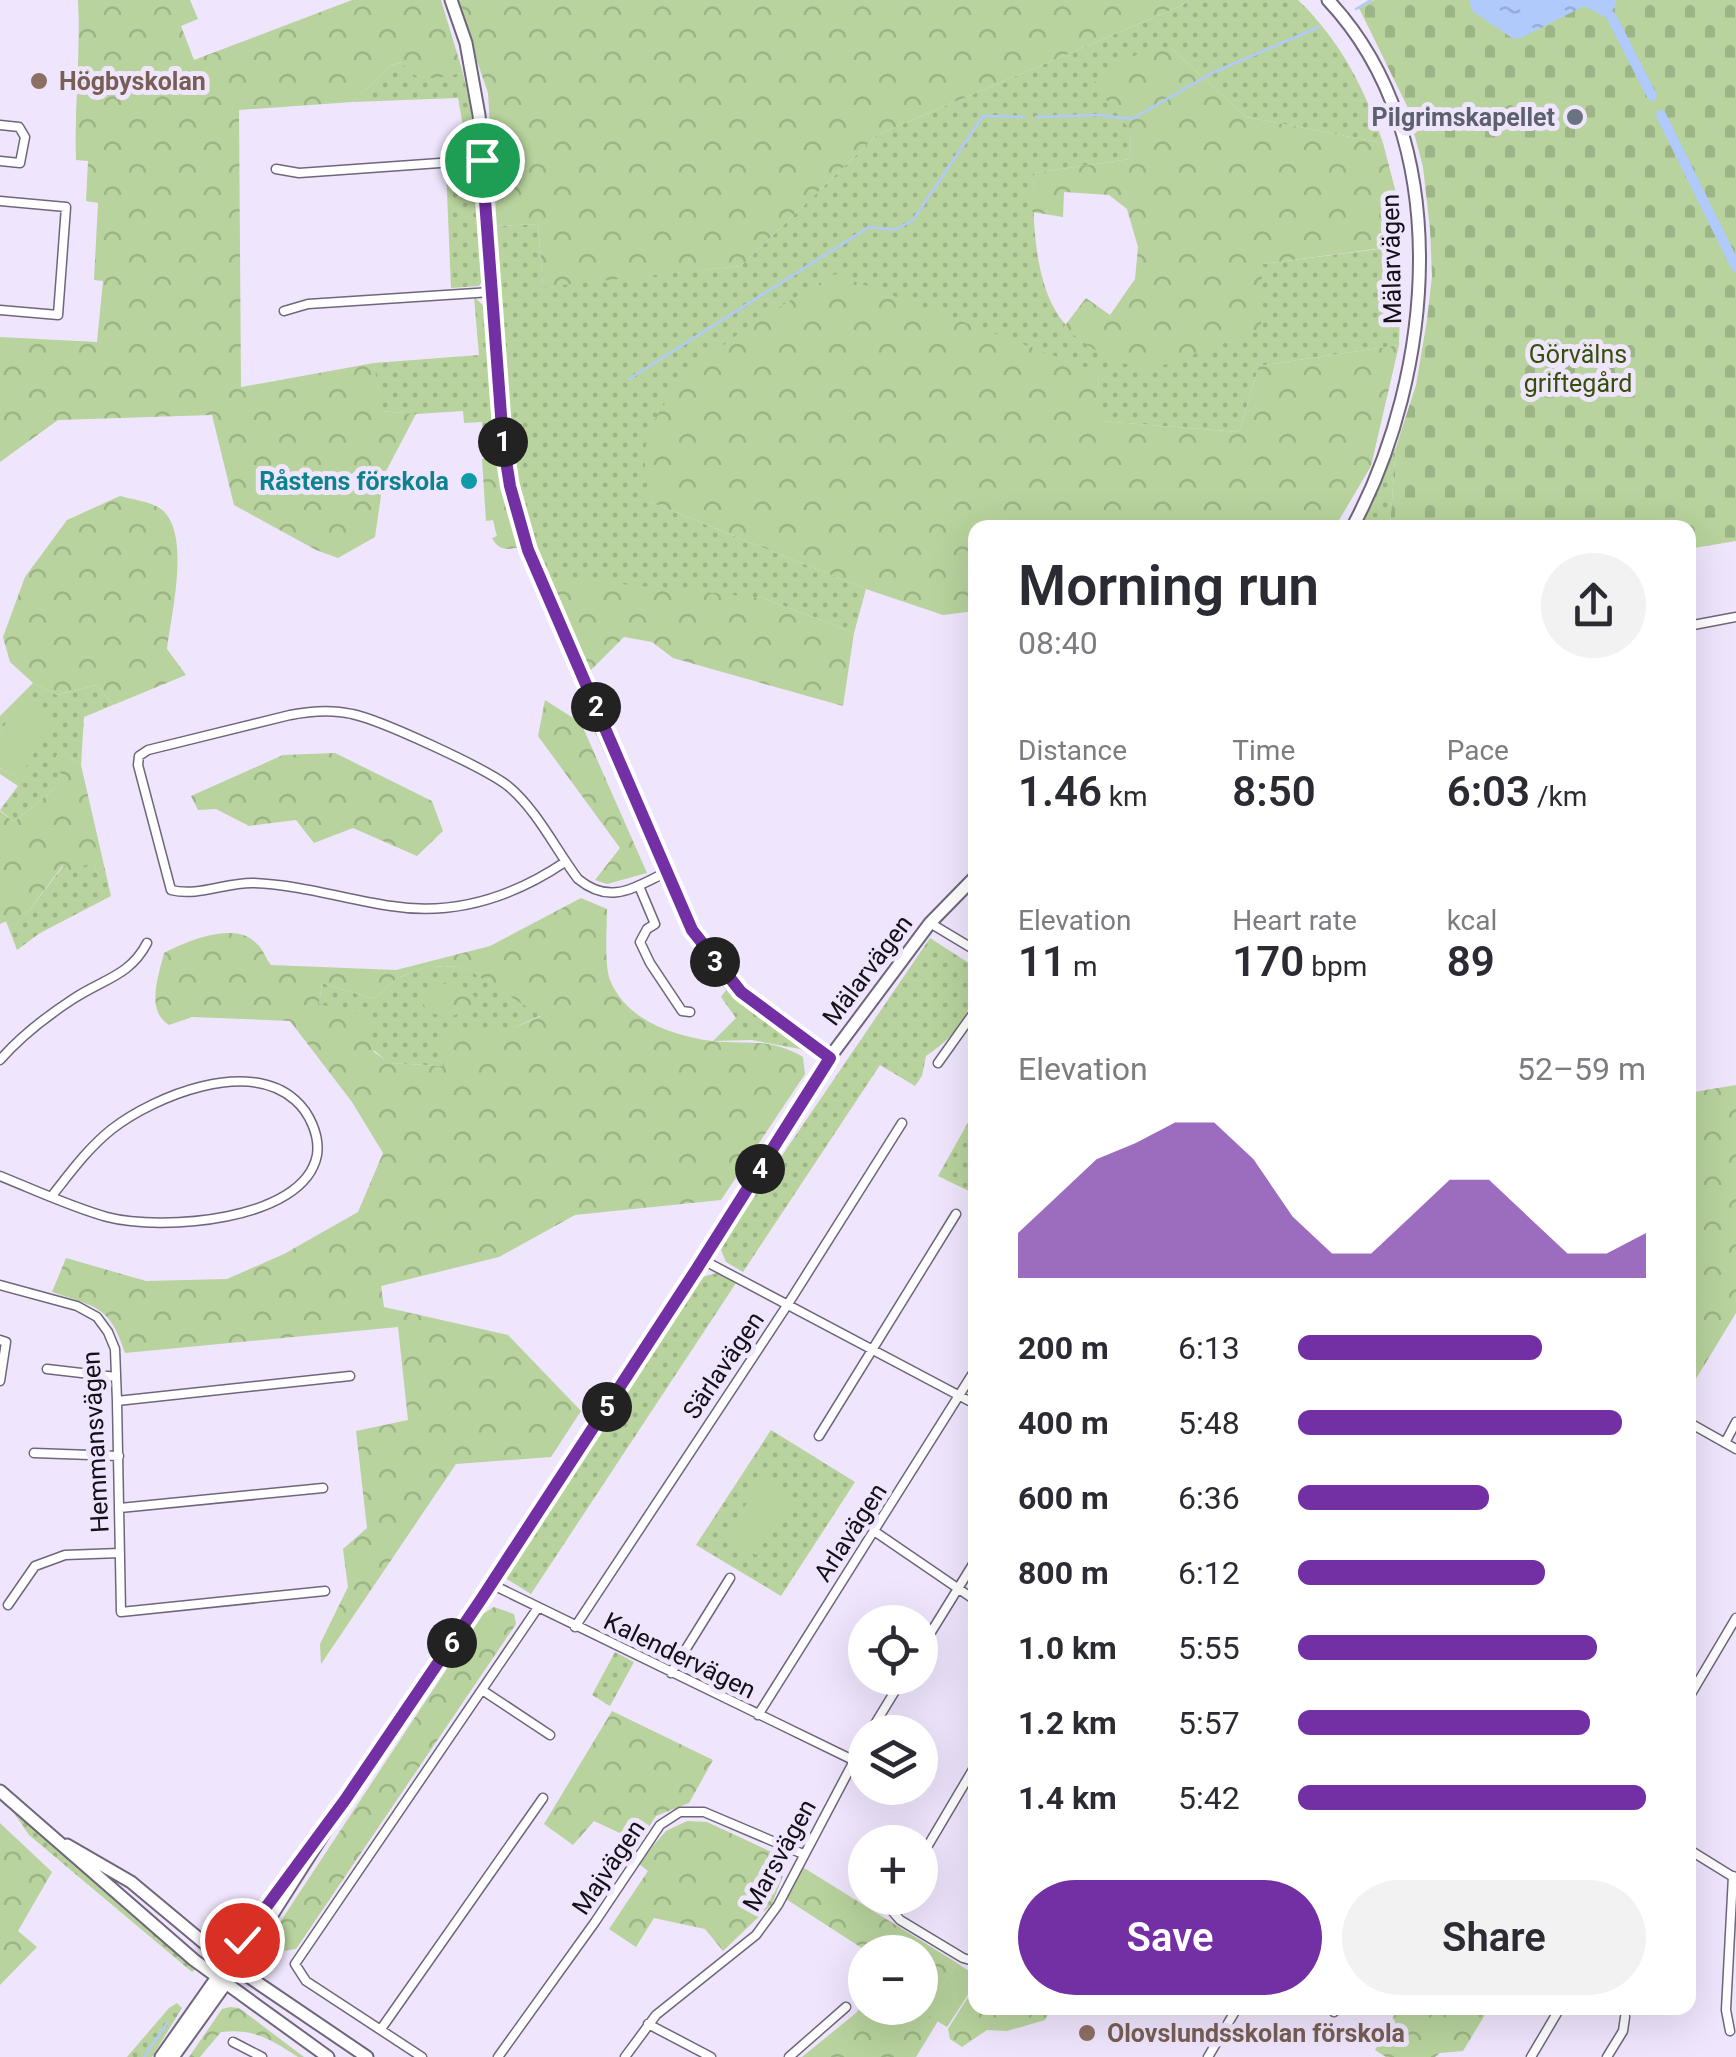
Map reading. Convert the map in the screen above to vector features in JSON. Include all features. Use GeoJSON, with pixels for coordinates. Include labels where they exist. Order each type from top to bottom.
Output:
{"type":"FeatureCollection","features":[{"type":"Feature","properties":{"kind":"street"},"geometry":{"type":"LineString","coordinates":[[451,0],[474,80],[503,442],[510,486],[528,550],[692,930],[726,976],[764,1012],[830,1058]]}},
{"type":"Feature","properties":{"kind":"street","name":"Mälarvägen"},"geometry":{"type":"LineString","coordinates":[[1328,0],[1362,42],[1384,84],[1400,126],[1416,212],[1416,319],[1407,374],[1390,446],[1356,520]]}},
{"type":"Feature","properties":{"kind":"street"},"geometry":{"type":"LineString","coordinates":[[0,125],[19,127],[25,138],[20,162],[0,161]]}},
{"type":"Feature","properties":{"kind":"street"},"geometry":{"type":"LineString","coordinates":[[276,170],[299,173],[482,160]]}},
{"type":"Feature","properties":{"kind":"street"},"geometry":{"type":"LineString","coordinates":[[0,201],[66,207],[58,315],[0,310]]}},
{"type":"Feature","properties":{"kind":"street"},"geometry":{"type":"LineString","coordinates":[[284,311],[308,304],[491,292]]}},
{"type":"Feature","properties":{"kind":"street"},"geometry":{"type":"LineString","coordinates":[[1696,624],[1736,617]]}},
{"type":"Feature","properties":{"kind":"street"},"geometry":{"type":"LineString","coordinates":[[565,862],[531,884],[494,899],[444,908],[404,908],[296,887],[250,883],[185,894],[171,890],[138,765],[140,756],[148,750],[308,711],[353,714],[506,784],[590,890],[622,893],[667,872]]}},
{"type":"Feature","properties":{"kind":"street","name":"Mälarvägen"},"geometry":{"type":"LineString","coordinates":[[161,2057],[232,1966],[491,1584],[830,1058],[930,923],[968,884]]}},
{"type":"Feature","properties":{"kind":"street"},"geometry":{"type":"LineString","coordinates":[[639,886],[655,924],[640,942],[682,1012],[690,1012]]}},
{"type":"Feature","properties":{"kind":"street"},"geometry":{"type":"LineString","coordinates":[[930,923],[968,946]]}},
{"type":"Feature","properties":{"kind":"street"},"geometry":{"type":"LineString","coordinates":[[0,1060],[73,1000],[137,962],[148,943]]}},
{"type":"Feature","properties":{"kind":"street"},"geometry":{"type":"LineString","coordinates":[[938,1064],[968,1021]]}},
{"type":"Feature","properties":{"kind":"street"},"geometry":{"type":"LineString","coordinates":[[0,1176],[51,1196],[109,1218],[164,1224],[204,1220],[272,1202],[296,1190],[317,1155],[316,1134],[309,1116],[296,1100],[276,1088],[246,1082],[187,1090],[136,1112],[110,1130],[51,1196]]}},
{"type":"Feature","properties":{"kind":"street","name":"Särlavägen"},"geometry":{"type":"LineString","coordinates":[[575,1627],[902,1123]]}},
{"type":"Feature","properties":{"kind":"street"},"geometry":{"type":"LineString","coordinates":[[819,1436],[956,1214]]}},
{"type":"Feature","properties":{"kind":"street"},"geometry":{"type":"LineString","coordinates":[[703,1260],[968,1400]]}},
{"type":"Feature","properties":{"kind":"street","name":"Hemmansvägen"},"geometry":{"type":"LineString","coordinates":[[0,1285],[77,1306],[97,1317],[108,1332],[114,1349],[118,1402],[121,1612],[325,1590]]}},
{"type":"Feature","properties":{"kind":"street"},"geometry":{"type":"LineString","coordinates":[[0,1340],[6,1342],[0,1380]]}},
{"type":"Feature","properties":{"kind":"street"},"geometry":{"type":"LineString","coordinates":[[47,1369],[116,1377]]}},
{"type":"Feature","properties":{"kind":"street"},"geometry":{"type":"LineString","coordinates":[[118,1402],[350,1376]]}},
{"type":"Feature","properties":{"kind":"street","name":"Arlavägen"},"geometry":{"type":"LineString","coordinates":[[758,1714],[968,1382]]}},
{"type":"Feature","properties":{"kind":"street"},"geometry":{"type":"LineString","coordinates":[[1724,1442],[1736,1422]]}},
{"type":"Feature","properties":{"kind":"street"},"geometry":{"type":"LineString","coordinates":[[1696,1426],[1736,1449]]}},
{"type":"Feature","properties":{"kind":"street"},"geometry":{"type":"LineString","coordinates":[[34,1453],[119,1456]]}},
{"type":"Feature","properties":{"kind":"street"},"geometry":{"type":"LineString","coordinates":[[120,1508],[323,1488]]}},
{"type":"Feature","properties":{"kind":"street"},"geometry":{"type":"LineString","coordinates":[[874,1531],[968,1595]]}},
{"type":"Feature","properties":{"kind":"street","name":"Hemmansvägen"},"geometry":{"type":"LineString","coordinates":[[8,1605],[35,1566],[65,1555],[120,1553]]}},
{"type":"Feature","properties":{"kind":"street"},"geometry":{"type":"LineString","coordinates":[[938,1621],[968,1573]]}},
{"type":"Feature","properties":{"kind":"street"},"geometry":{"type":"LineString","coordinates":[[670,1673],[730,1578]]}},
{"type":"Feature","properties":{"kind":"street","name":"Kalendervägen"},"geometry":{"type":"LineString","coordinates":[[491,1584],[848,1758]]}},
{"type":"Feature","properties":{"kind":"street"},"geometry":{"type":"LineString","coordinates":[[422,2057],[298,1974],[295,1964],[537,1609]]}},
{"type":"Feature","properties":{"kind":"street"},"geometry":{"type":"LineString","coordinates":[[1696,1686],[1736,1618]]}},
{"type":"Feature","properties":{"kind":"street"},"geometry":{"type":"LineString","coordinates":[[482,1690],[550,1735]]}},
{"type":"Feature","properties":{"kind":"street","name":"Marsvägen"},"geometry":{"type":"LineString","coordinates":[[625,2057],[648,2024],[756,1935],[778,1905],[848,1769]]}},
{"type":"Feature","properties":{"kind":"street"},"geometry":{"type":"LineString","coordinates":[[938,1828],[968,1778]]}},
{"type":"Feature","properties":{"kind":"street"},"geometry":{"type":"LineString","coordinates":[[0,1791],[220,1981],[328,2057]]}},
{"type":"Feature","properties":{"kind":"street"},"geometry":{"type":"LineString","coordinates":[[381,2029],[542,1798]]}},
{"type":"Feature","properties":{"kind":"street","name":"Majvägen"},"geometry":{"type":"LineString","coordinates":[[498,2057],[660,1824],[680,1812],[704,1812],[802,1854]]}},
{"type":"Feature","properties":{"kind":"street"},"geometry":{"type":"LineString","coordinates":[[42,1830],[131,1882],[232,1966],[367,2057]]}},
{"type":"Feature","properties":{"kind":"street"},"geometry":{"type":"LineString","coordinates":[[1696,1854],[1734,1877],[1726,2010],[1730,2032]]}},
{"type":"Feature","properties":{"kind":"street"},"geometry":{"type":"LineString","coordinates":[[896,1915],[968,1959]]}},
{"type":"Feature","properties":{"kind":"street","name":"Mälarvägen"},"geometry":{"type":"LineString","coordinates":[[173,2057],[220,1981]]}},
{"type":"Feature","properties":{"kind":"street"},"geometry":{"type":"LineString","coordinates":[[790,2057],[846,2007]]}},
{"type":"Feature","properties":{"kind":"street"},"geometry":{"type":"LineString","coordinates":[[1208,2057],[1233,2015]]}},
{"type":"Feature","properties":{"kind":"street"},"geometry":{"type":"LineString","coordinates":[[1531,2057],[1556,2015]]}},
{"type":"Feature","properties":{"kind":"street"},"geometry":{"type":"LineString","coordinates":[[1608,2057],[1624,2030],[1625,2018]]}},
{"type":"Feature","properties":{"kind":"street"},"geometry":{"type":"LineString","coordinates":[[648,2024],[711,2057]]}},
{"type":"Feature","properties":{"kind":"street"},"geometry":{"type":"LineString","coordinates":[[233,2042],[262,2057]]}},
{"type":"Feature","properties":{"kind":"green space"},"geometry":{"type":"Polygon","coordinates":[[[78,0],[190,0],[198,19],[181,26],[194,60],[352,0],[441,0],[463,73],[421,77],[401,62],[389,67],[352,102],[239,110],[241,387],[374,363],[380,411],[416,414],[384,475],[375,537],[338,558],[234,505],[212,415],[58,420],[0,462],[0,337],[97,342],[103,281],[94,280],[98,203],[86,201],[88,161],[76,160],[78,0]]]}},
{"type":"Feature","properties":{"kind":"green space"},"geometry":{"type":"Polygon","coordinates":[[[456,0],[1189,0],[877,135],[741,266],[543,287],[538,224],[496,226],[488,93],[456,0]]]}},
{"type":"Feature","properties":{"kind":"green space"},"geometry":{"type":"Polygon","coordinates":[[[1189,0],[1298,0],[1350,66],[1383,143],[1246,117],[1172,49],[1131,131],[1130,159],[1034,173],[1038,255],[1048,296],[1057,314],[1074,332],[1114,359],[1262,264],[1402,246],[1399,345],[1259,366],[1239,432],[1100,421],[1098,372],[650,502],[866,589],[854,633],[763,598],[548,584],[527,522],[514,463],[496,226],[538,224],[543,286],[741,266],[877,135],[1189,0]]]}},
{"type":"Feature","properties":{"kind":"green space","name":"Görvälns griftegård"},"geometry":{"type":"Polygon","coordinates":[[[1374,0],[1736,0],[1736,541],[1696,548],[1696,520],[1391,520],[1396,447],[1416,385],[1427,320],[1432,276],[1430,229],[1423,167],[1407,106],[1359,8],[1374,0]]]}},
{"type":"Feature","properties":{"kind":"green space"},"geometry":{"type":"Polygon","coordinates":[[[1172,49],[1246,117],[1383,143],[1395,189],[1398,246],[1262,264],[1261,330],[1153,369],[1111,361],[1063,328],[1086,298],[1110,315],[1135,279],[1138,247],[1127,209],[1109,195],[1064,192],[1063,217],[1032,212],[1034,173],[1130,159],[1131,131],[1093,83],[1139,53],[1172,49]]]}},
{"type":"Feature","properties":{"kind":"green space"},"geometry":{"type":"Polygon","coordinates":[[[402,62],[421,77],[463,73],[471,108],[473,149],[468,154],[458,98],[352,102],[389,67],[402,62]]]}},
{"type":"Feature","properties":{"kind":"green space"},"geometry":{"type":"Polygon","coordinates":[[[466,166],[475,172],[483,280],[479,286],[451,288],[446,168],[466,166]]]}},
{"type":"Feature","properties":{"kind":"green space"},"geometry":{"type":"Polygon","coordinates":[[[835,274],[1098,372],[1101,421],[1239,432],[1259,366],[1399,345],[1371,466],[1339,520],[968,520],[968,612],[943,615],[866,589],[650,502],[645,456],[652,427],[668,399],[719,349],[835,274]]]}},
{"type":"Feature","properties":{"kind":"green space"},"geometry":{"type":"Polygon","coordinates":[[[474,297],[485,307],[493,437],[483,439],[482,422],[464,423],[463,411],[379,411],[374,363],[479,355],[474,297]]]}},
{"type":"Feature","properties":{"kind":"green space"},"geometry":{"type":"Polygon","coordinates":[[[1396,447],[1391,520],[1357,520],[1396,447]]]}},
{"type":"Feature","properties":{"kind":"green space"},"geometry":{"type":"Polygon","coordinates":[[[500,450],[507,502],[520,547],[511,549],[495,542],[493,520],[486,521],[482,459],[500,450]]]}},
{"type":"Feature","properties":{"kind":"green space"},"geometry":{"type":"Polygon","coordinates":[[[120,496],[158,507],[169,517],[175,533],[177,572],[167,649],[186,675],[113,705],[97,685],[57,695],[33,683],[10,662],[3,637],[25,577],[67,520],[120,496]]]}},
{"type":"Feature","properties":{"kind":"green space"},"geometry":{"type":"Polygon","coordinates":[[[570,579],[763,598],[854,633],[843,706],[673,658],[652,642],[624,637],[585,676],[548,584],[570,579]]]}},
{"type":"Feature","properties":{"kind":"green space"},"geometry":{"type":"Polygon","coordinates":[[[33,683],[57,695],[97,685],[113,705],[84,717],[81,765],[61,750],[63,775],[54,789],[14,822],[0,810],[18,786],[0,774],[0,768],[18,779],[21,700],[0,733],[0,716],[33,683]]]}},
{"type":"Feature","properties":{"kind":"green space"},"geometry":{"type":"Polygon","coordinates":[[[21,699],[55,720],[18,779],[0,768],[0,733],[21,699]]]}},
{"type":"Feature","properties":{"kind":"green space"},"geometry":{"type":"Polygon","coordinates":[[[545,700],[581,723],[647,873],[607,884],[595,880],[620,848],[538,736],[545,700]]]}},
{"type":"Feature","properties":{"kind":"green space"},"geometry":{"type":"Polygon","coordinates":[[[593,714],[658,861],[656,867],[590,721],[593,714]]]}},
{"type":"Feature","properties":{"kind":"green space"},"geometry":{"type":"Polygon","coordinates":[[[60,749],[81,765],[106,874],[98,874],[93,863],[70,870],[63,865],[28,912],[0,924],[0,811],[14,822],[54,789],[62,775],[53,762],[60,749]]]}},
{"type":"Feature","properties":{"kind":"green space"},"geometry":{"type":"Polygon","coordinates":[[[335,753],[432,801],[443,831],[417,856],[353,828],[314,843],[296,820],[249,826],[216,809],[198,810],[191,796],[283,755],[335,753]]]}},
{"type":"Feature","properties":{"kind":"green space"},"geometry":{"type":"Polygon","coordinates":[[[93,863],[98,874],[106,874],[111,896],[40,933],[17,950],[6,921],[28,912],[64,865],[93,863]]]}},
{"type":"Feature","properties":{"kind":"green space"},"geometry":{"type":"Polygon","coordinates":[[[581,898],[607,909],[610,980],[617,994],[639,1016],[697,1039],[780,1047],[803,1057],[805,1074],[721,1200],[575,1215],[499,1257],[381,1286],[384,1307],[508,1335],[581,1411],[551,1457],[456,1464],[321,1664],[320,1644],[348,1587],[343,1549],[367,1528],[356,1431],[408,1420],[398,1327],[125,1353],[113,1325],[99,1310],[52,1292],[66,1258],[146,1281],[227,1279],[284,1254],[358,1212],[383,1153],[352,1102],[290,1021],[192,1017],[169,1025],[162,1019],[157,1011],[156,992],[164,953],[224,933],[248,937],[271,965],[396,970],[490,946],[581,898]],[[428,966],[397,978],[374,999],[322,983],[319,1004],[367,1016],[374,1052],[390,1063],[444,1066],[442,1039],[450,1027],[475,1033],[497,1032],[541,1016],[464,967],[428,966]]]}},
{"type":"Feature","properties":{"kind":"green space"},"geometry":{"type":"Polygon","coordinates":[[[683,915],[739,995],[819,1059],[800,1049],[752,1040],[713,1041],[736,1018],[721,997],[726,990],[702,960],[678,918],[683,915]]]}},
{"type":"Feature","properties":{"kind":"green space"},"geometry":{"type":"Polygon","coordinates":[[[930,938],[968,962],[968,1010],[957,1029],[926,1056],[922,1076],[915,1086],[880,1065],[743,1272],[726,1262],[721,1250],[930,938]]]}},
{"type":"Feature","properties":{"kind":"green space"},"geometry":{"type":"Polygon","coordinates":[[[428,966],[464,967],[542,1015],[504,1032],[475,1035],[445,1066],[389,1063],[319,1004],[322,983],[374,999],[397,978],[428,966]]]}},
{"type":"Feature","properties":{"kind":"green space"},"geometry":{"type":"Polygon","coordinates":[[[447,983],[468,990],[476,998],[471,1008],[448,1018],[429,1012],[421,1001],[426,991],[447,983]]]}},
{"type":"Feature","properties":{"kind":"green space"},"geometry":{"type":"Polygon","coordinates":[[[1736,1085],[1736,1313],[1696,1379],[1696,1092],[1736,1085]]]}},
{"type":"Feature","properties":{"kind":"green space"},"geometry":{"type":"Polygon","coordinates":[[[968,1122],[968,1191],[938,1176],[968,1122]]]}},
{"type":"Feature","properties":{"kind":"green space"},"geometry":{"type":"Polygon","coordinates":[[[717,1273],[736,1283],[531,1594],[505,1578],[702,1277],[717,1273]]]}},
{"type":"Feature","properties":{"kind":"green space"},"geometry":{"type":"Polygon","coordinates":[[[771,1430],[855,1482],[781,1596],[696,1545],[771,1430]]]}},
{"type":"Feature","properties":{"kind":"green space"},"geometry":{"type":"Polygon","coordinates":[[[762,1480],[792,1499],[756,1555],[726,1535],[762,1480]]]}},
{"type":"Feature","properties":{"kind":"green space"},"geometry":{"type":"Polygon","coordinates":[[[494,1607],[514,1614],[516,1624],[296,1949],[271,1953],[263,1948],[483,1614],[494,1607]]]}},
{"type":"Feature","properties":{"kind":"green space"},"geometry":{"type":"Polygon","coordinates":[[[615,1652],[634,1662],[610,1706],[592,1695],[615,1652]]]}},
{"type":"Feature","properties":{"kind":"green space"},"geometry":{"type":"Polygon","coordinates":[[[612,1711],[713,1760],[689,1803],[656,1816],[639,1842],[594,1821],[573,1845],[544,1824],[612,1711]]]}},
{"type":"Feature","properties":{"kind":"green space"},"geometry":{"type":"Polygon","coordinates":[[[14,1813],[196,1963],[197,1968],[192,1972],[29,1835],[14,1813]]]}},
{"type":"Feature","properties":{"kind":"green space"},"geometry":{"type":"Polygon","coordinates":[[[687,1821],[707,1822],[789,1860],[772,1904],[723,1951],[705,1929],[654,1918],[636,1947],[609,1929],[648,1871],[638,1863],[666,1831],[687,1821]]]}},
{"type":"Feature","properties":{"kind":"green space"},"geometry":{"type":"Polygon","coordinates":[[[0,1823],[52,1872],[18,1931],[37,1947],[0,1985],[0,1823]]]}},
{"type":"Feature","properties":{"kind":"green space"},"geometry":{"type":"Polygon","coordinates":[[[801,1866],[848,1895],[848,1915],[880,1915],[912,1935],[848,1935],[848,1939],[786,1899],[801,1866]]]}},
{"type":"Feature","properties":{"kind":"green space"},"geometry":{"type":"Polygon","coordinates":[[[938,1951],[957,1963],[938,1992],[938,1951]]]}},
{"type":"Feature","properties":{"kind":"green space"},"geometry":{"type":"Polygon","coordinates":[[[957,1963],[968,1970],[968,1995],[947,2027],[938,2022],[938,1992],[957,1963]]]}},
{"type":"Feature","properties":{"kind":"green space"},"geometry":{"type":"Polygon","coordinates":[[[968,1997],[968,2015],[1048,2015],[1045,2020],[1007,2031],[987,2030],[962,2047],[950,2039],[948,2029],[968,1997]]]}},
{"type":"Feature","properties":{"kind":"green space"},"geometry":{"type":"Polygon","coordinates":[[[177,2003],[182,2008],[152,2057],[127,2057],[169,2008],[177,2003]]]}},
{"type":"Feature","properties":{"kind":"green space"},"geometry":{"type":"Polygon","coordinates":[[[239,2008],[304,2057],[262,2037],[233,2031],[221,2032],[200,2057],[189,2057],[222,2009],[239,2008]]]}},
{"type":"Feature","properties":{"kind":"green space"},"geometry":{"type":"Polygon","coordinates":[[[1394,2015],[1485,2015],[1463,2051],[1435,2057],[1386,2057],[1375,2050],[1394,2015]]]}},
{"type":"Feature","properties":{"kind":"green space"},"geometry":{"type":"Polygon","coordinates":[[[848,2020],[848,2025],[936,2025],[916,2057],[802,2057],[848,2020]]]}},
{"type":"Feature","properties":{"kind":"water"},"geometry":{"type":"Polygon","coordinates":[[[1469,0],[1616,0],[1616,5],[1607,18],[1584,6],[1519,39],[1472,11],[1469,0]]]}},
{"type":"Feature","properties":{"kind":"waterway"},"geometry":{"type":"LineString","coordinates":[[1356,9],[1371,0]]}},
{"type":"Feature","properties":{"kind":"waterway"},"geometry":{"type":"LineString","coordinates":[[1611,16],[1652,96]]}},
{"type":"Feature","properties":{"kind":"waterway"},"geometry":{"type":"LineString","coordinates":[[1036,117],[1098,115],[1132,119],[1212,73],[1319,27]]}},
{"type":"Feature","properties":{"kind":"waterway"},"geometry":{"type":"LineString","coordinates":[[1661,115],[1736,267]]}},
{"type":"Feature","properties":{"kind":"waterway"},"geometry":{"type":"LineString","coordinates":[[629,379],[869,227],[895,230],[913,220],[983,116],[1024,117]]}},
{"type":"Feature","properties":{"kind":"waterway"},"geometry":{"type":"LineString","coordinates":[[144,2057],[167,2023]]}},
{"type":"Feature","properties":{"kind":"place","name":"Högbyskolan"},"geometry":{"type":"Point","coordinates":[39,81]}},
{"type":"Feature","properties":{"kind":"place","name":"Pilgrimskapellet"},"geometry":{"type":"Point","coordinates":[1575,117]}},
{"type":"Feature","properties":{"kind":"place","name":"Råstens förskola"},"geometry":{"type":"Point","coordinates":[469,481]}},
{"type":"Feature","properties":{"kind":"place","name":"Olovslundsskolan förskola"},"geometry":{"type":"Point","coordinates":[1087,2033]}},
{"type":"Feature","properties":{"kind":"route"},"geometry":{"type":"LineString","coordinates":[[242,1940],[345,1800],[482,1598],[830,1058],[741,992],[692,930],[528,550],[510,486],[503,442],[482,160]]}}]}
